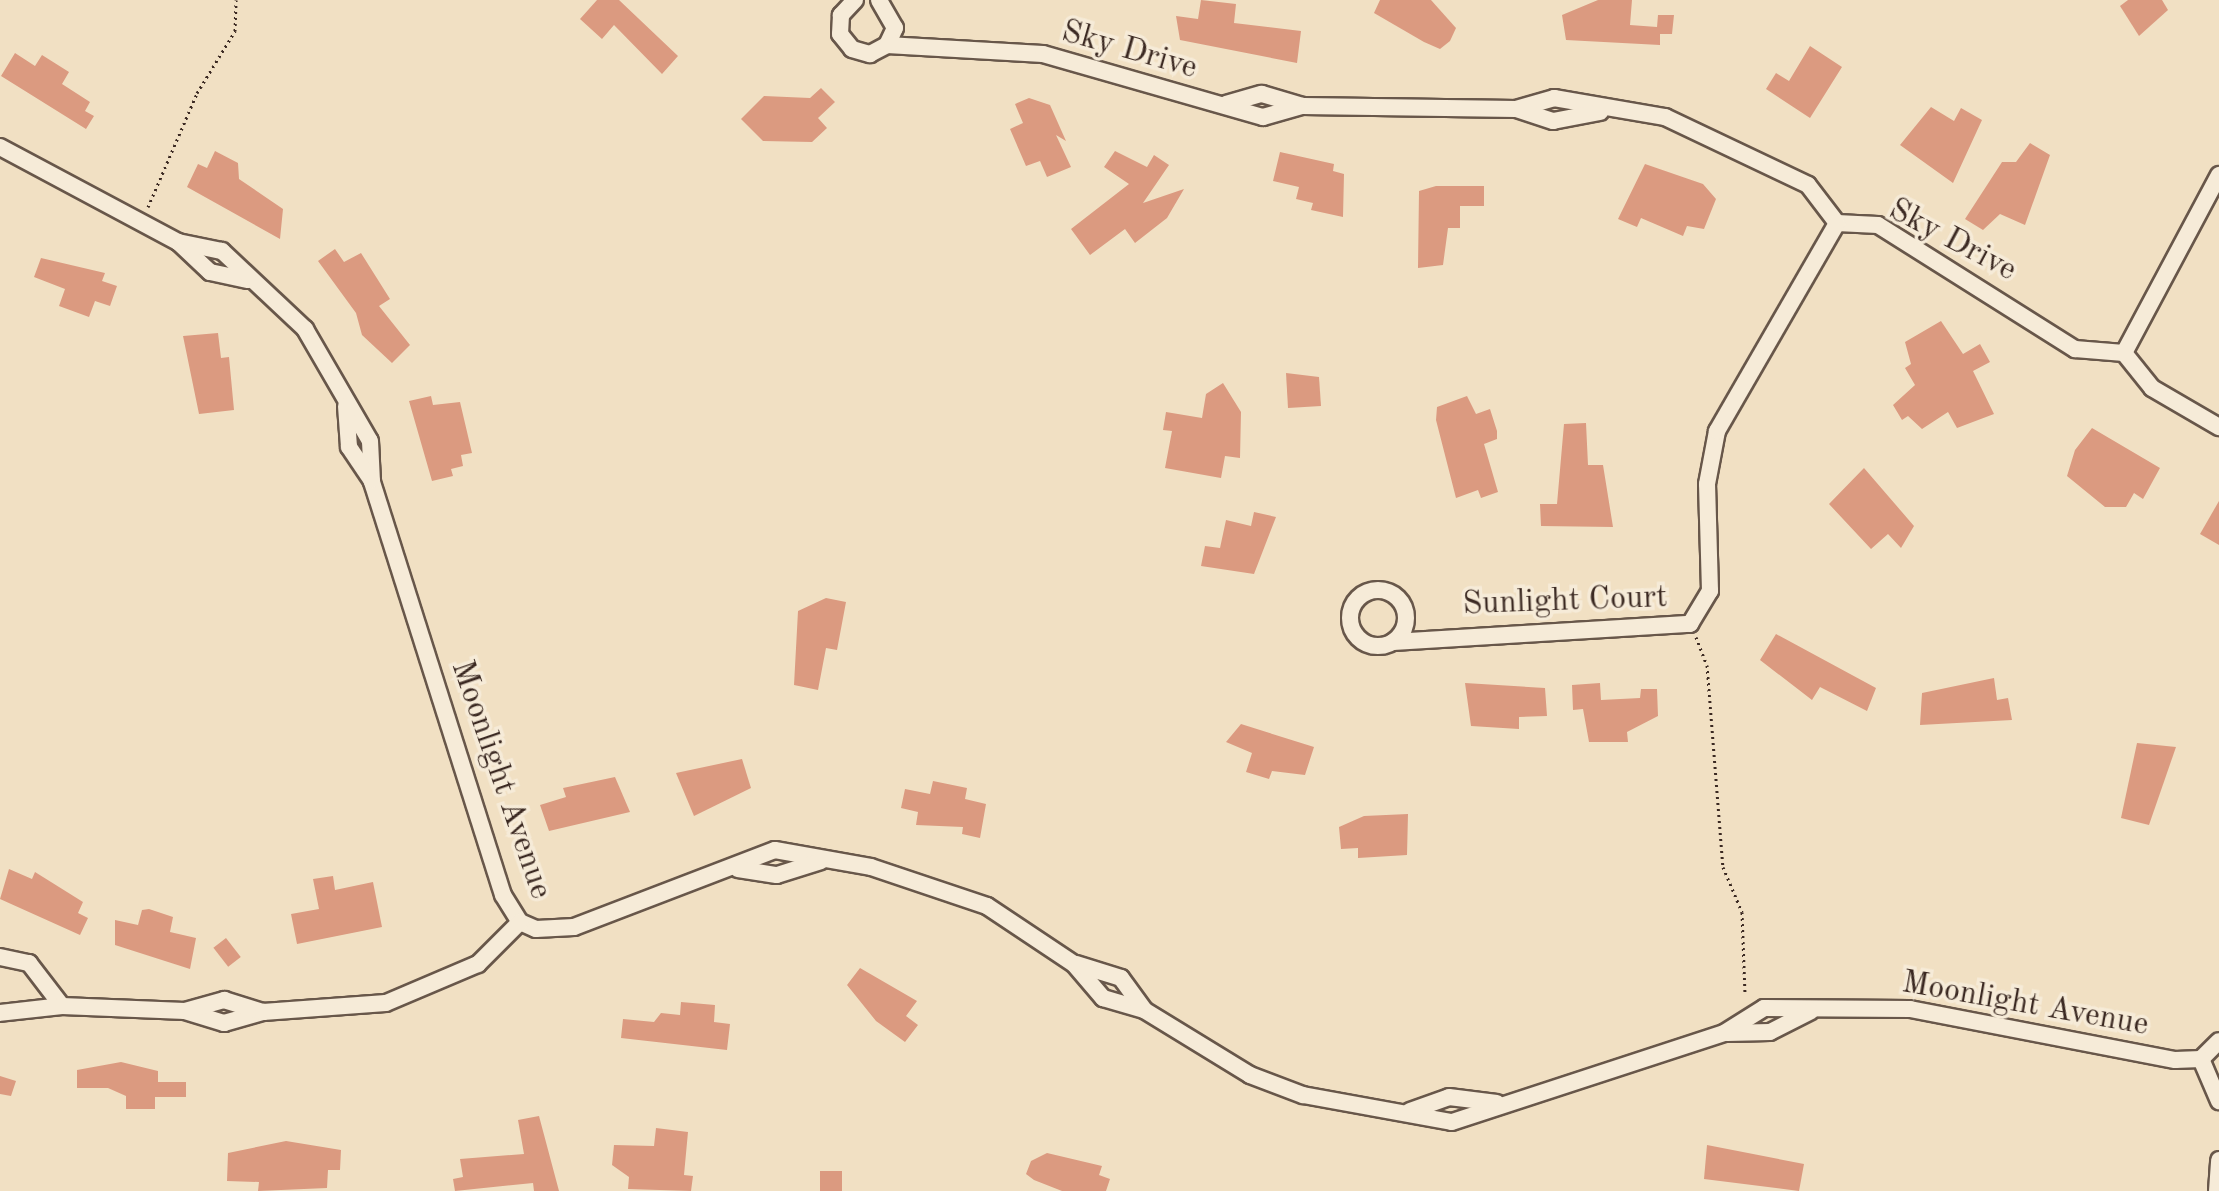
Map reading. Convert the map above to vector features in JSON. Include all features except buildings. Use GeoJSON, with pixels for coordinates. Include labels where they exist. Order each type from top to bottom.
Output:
{"type":"FeatureCollection","features":[{"type":"Feature","properties":{"kind":"street"},"geometry":{"type":"LineString","coordinates":[[855,0],[841,15],[844,43],[860,53],[887,45],[895,19]]}},
{"type":"Feature","properties":{"kind":"street"},"geometry":{"type":"LineString","coordinates":[[879,0],[921,47]]}},
{"type":"Feature","properties":{"kind":"street","name":"Sky Drive"},"geometry":{"type":"LineString","coordinates":[[887,45],[1043,54],[1226,104],[1262,94],[1303,106],[1516,109],[1554,98],[1605,111],[1665,117],[1724,139],[1808,185],[1837,223],[1878,225],[2075,349],[2124,353]]}},
{"type":"Feature","properties":{"kind":"street","name":"Moonlight Avenue"},"geometry":{"type":"LineString","coordinates":[[0,147],[178,242],[222,251],[248,280],[305,329],[349,412],[370,441],[372,482],[503,895],[520,922],[552,932],[574,927],[738,869],[775,850],[949,889],[1026,927],[1074,964],[1103,998],[1144,1010],[1250,1075],[1328,1100],[1410,1111],[1452,1122],[1499,1103],[1724,1033],[1764,1008],[1813,1011],[1910,1009],[2201,1059]]}},
{"type":"Feature","properties":{"kind":"street"},"geometry":{"type":"LineString","coordinates":[[2219,175],[2124,353],[2152,388],[2219,427]]}},
{"type":"Feature","properties":{"kind":"street","name":"Sunlight Court"},"geometry":{"type":"LineString","coordinates":[[1411,626],[1433,635],[1690,624],[1710,591],[1707,484],[1717,431],[1837,223]]}},
{"type":"Feature","properties":{"kind":"street"},"geometry":{"type":"LineString","coordinates":[[1384,590],[1400,600],[1411,626],[1393,642],[1375,646],[1358,639],[1349,623],[1352,604],[1365,591],[1384,590]]}},
{"type":"Feature","properties":{"kind":"street","name":"Moonlight Avenue"},"geometry":{"type":"LineString","coordinates":[[738,869],[777,875],[822,861]]}},
{"type":"Feature","properties":{"kind":"street"},"geometry":{"type":"LineString","coordinates":[[0,1013],[62,1006],[185,1011],[224,1000],[263,1012],[386,1003],[478,964],[520,922]]}},
{"type":"Feature","properties":{"kind":"street"},"geometry":{"type":"LineString","coordinates":[[0,957],[29,963],[62,1006]]}},
{"type":"Feature","properties":{"kind":"street","name":"Moonlight Avenue"},"geometry":{"type":"LineString","coordinates":[[1074,964],[1121,978],[1144,1010]]}},
{"type":"Feature","properties":{"kind":"street","name":"Moonlight Avenue"},"geometry":{"type":"LineString","coordinates":[[1724,1033],[1770,1032],[1813,1011]]}},
{"type":"Feature","properties":{"kind":"street"},"geometry":{"type":"LineString","coordinates":[[2219,1041],[2201,1059],[2219,1101]]}},
{"type":"Feature","properties":{"kind":"street","name":"Moonlight Avenue"},"geometry":{"type":"LineString","coordinates":[[1410,1111],[1449,1097],[1499,1103]]}},
{"type":"Feature","properties":{"kind":"street"},"geometry":{"type":"LineString","coordinates":[[2217,1191],[2219,1160]]}},
{"type":"Feature","properties":{"kind":"path"},"geometry":{"type":"LineString","coordinates":[[141,222],[197,93],[235,31],[236,0]]}},
{"type":"Feature","properties":{"kind":"path"},"geometry":{"type":"LineString","coordinates":[[1690,624],[1707,665],[1717,830],[1742,912],[1745,993]]}}]}
